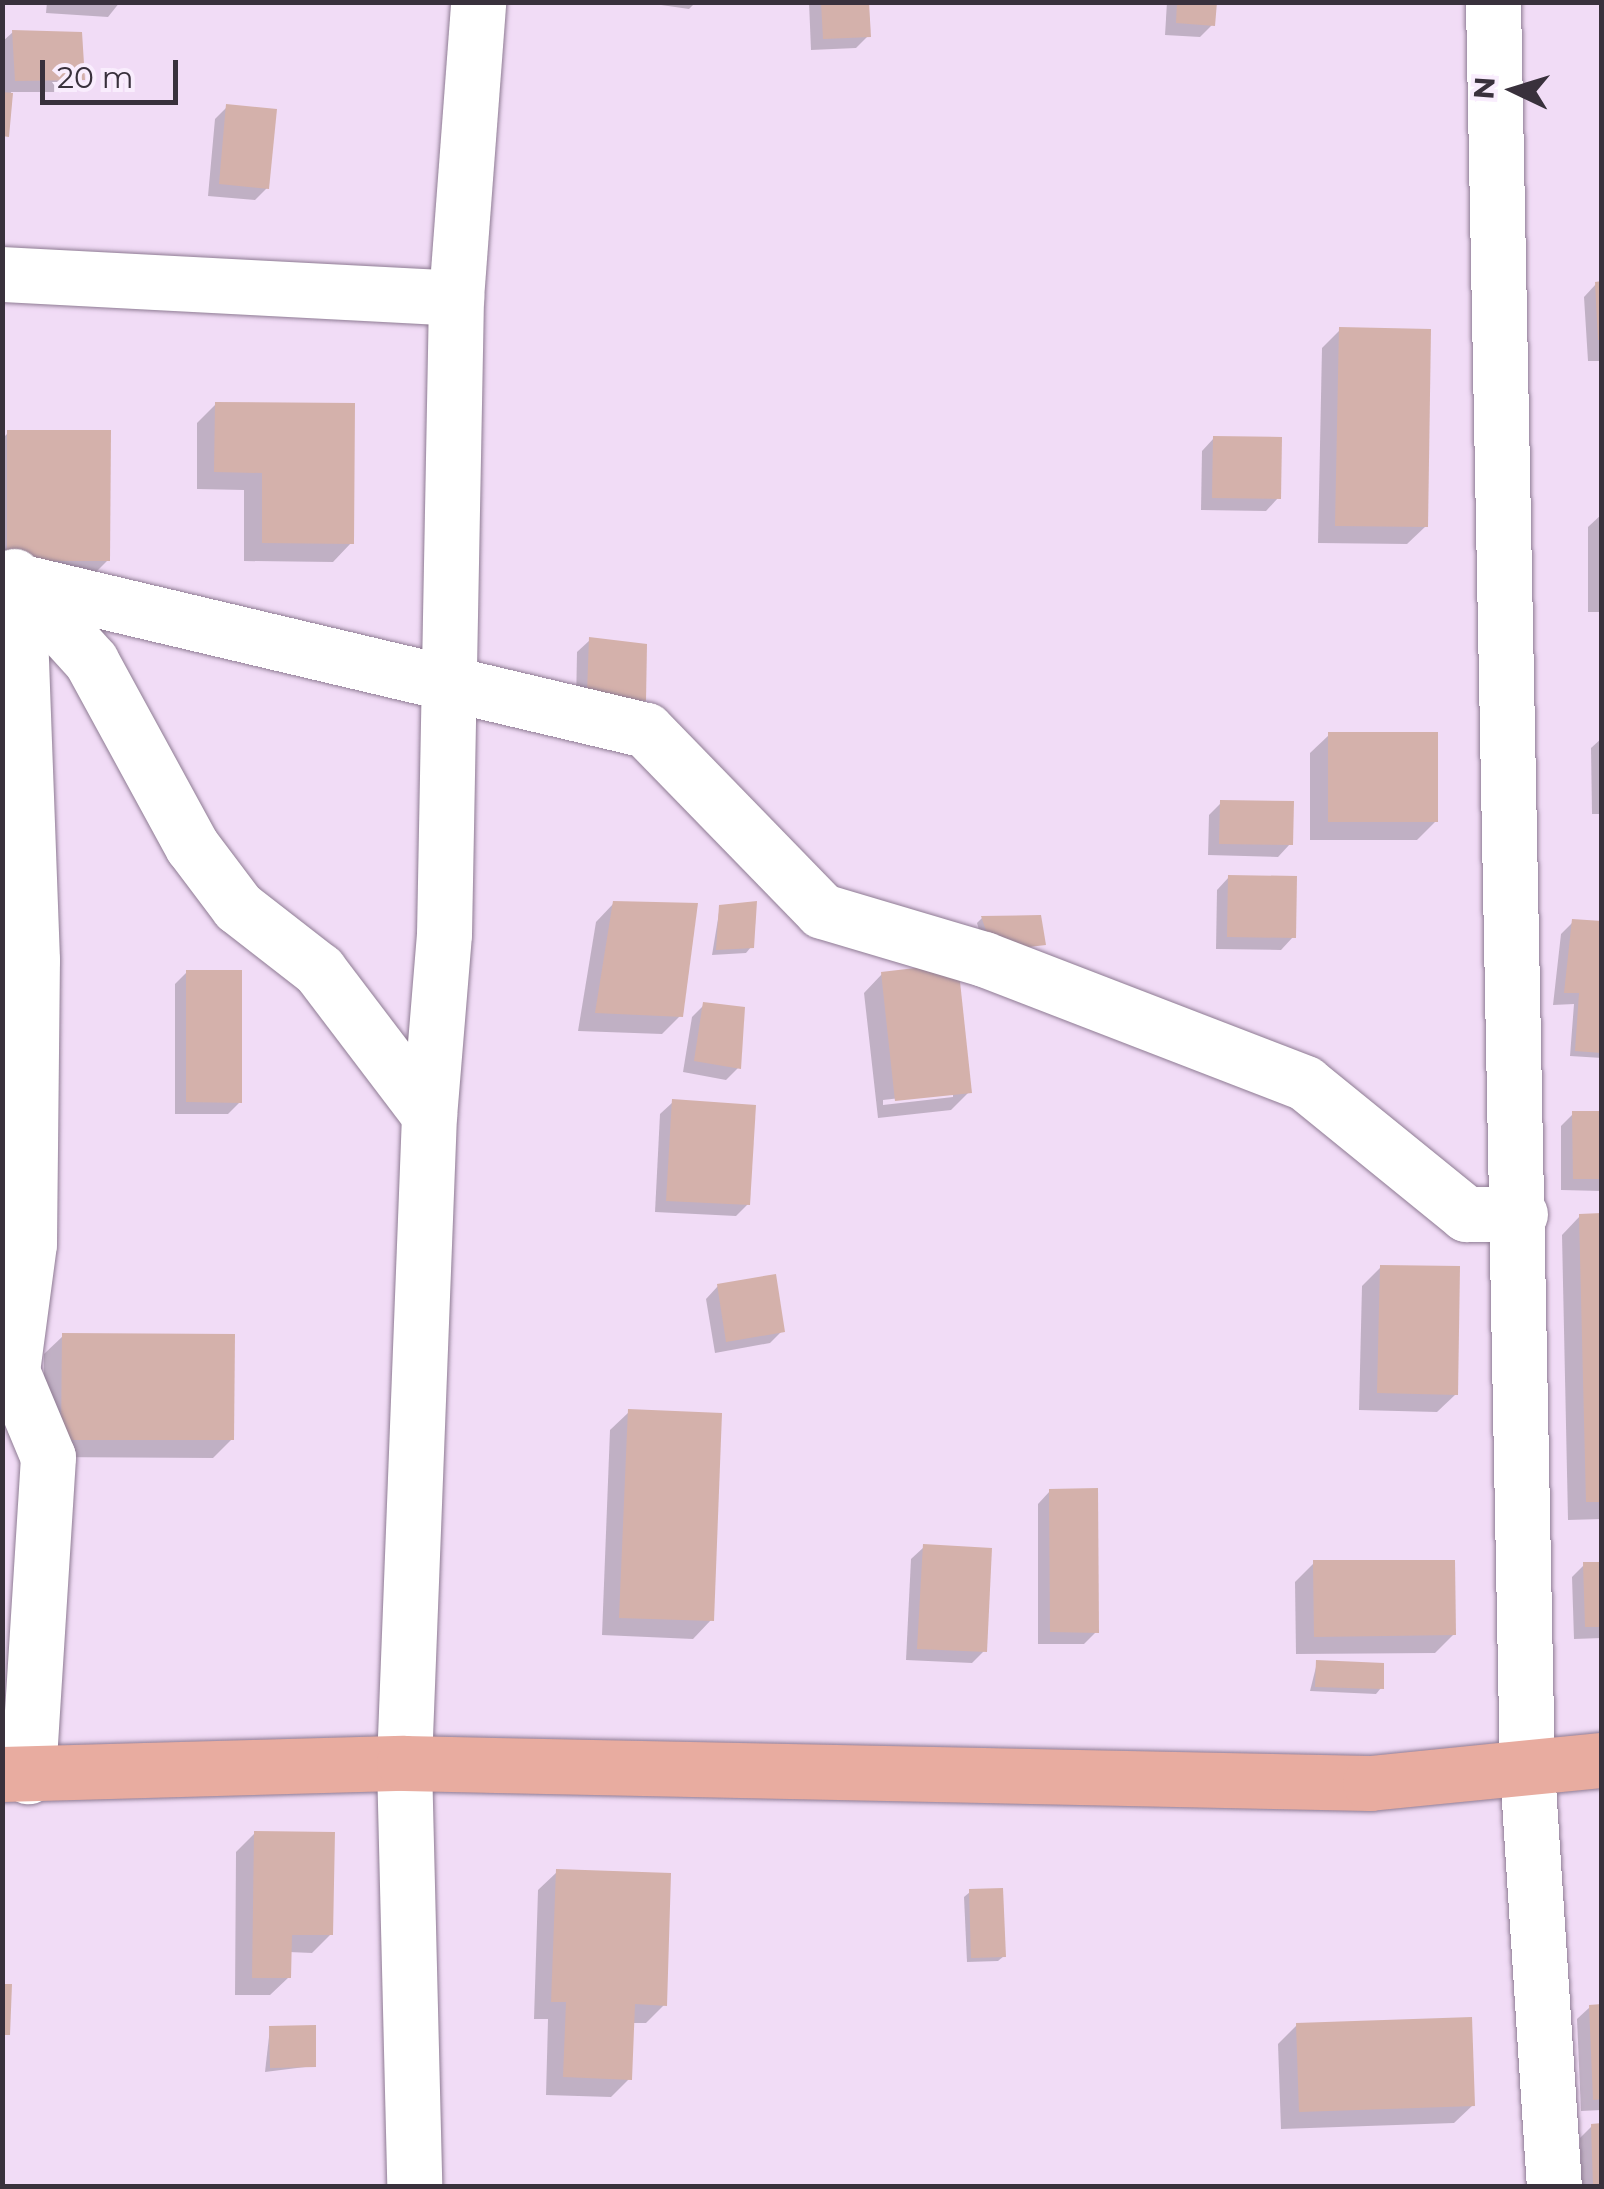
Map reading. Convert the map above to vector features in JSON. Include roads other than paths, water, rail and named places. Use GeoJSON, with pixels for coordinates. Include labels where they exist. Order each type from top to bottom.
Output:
{"type":"FeatureCollection","features":[{"type":"Feature","properties":{"kind":"main road"},"geometry":{"type":"LineString","coordinates":[[15,1775],[192,1766],[404,1763],[1370,1783],[1602,1760]]}},
{"type":"Feature","properties":{"kind":"street"},"geometry":{"type":"LineString","coordinates":[[414,2186],[404,1763],[429,1115],[453,688],[456,298],[478,2]]}},
{"type":"Feature","properties":{"kind":"street"},"geometry":{"type":"LineString","coordinates":[[1493,2],[1520,1214],[1526,1770],[1554,2186]]}},
{"type":"Feature","properties":{"kind":"street"},"geometry":{"type":"LineString","coordinates":[[2,274],[456,298]]}},
{"type":"Feature","properties":{"kind":"street"},"geometry":{"type":"LineString","coordinates":[[10,572],[453,688],[646,730],[822,910],[984,959],[1305,1084],[1466,1214],[1520,1214]]}},
{"type":"Feature","properties":{"kind":"street"},"geometry":{"type":"LineString","coordinates":[[10,572],[91,661],[192,846],[227,892],[320,970],[429,1115]]}},
{"type":"Feature","properties":{"kind":"street"},"geometry":{"type":"LineString","coordinates":[[10,572],[32,998],[29,1244],[7,1370],[48,1456],[15,1775]]}}]}
